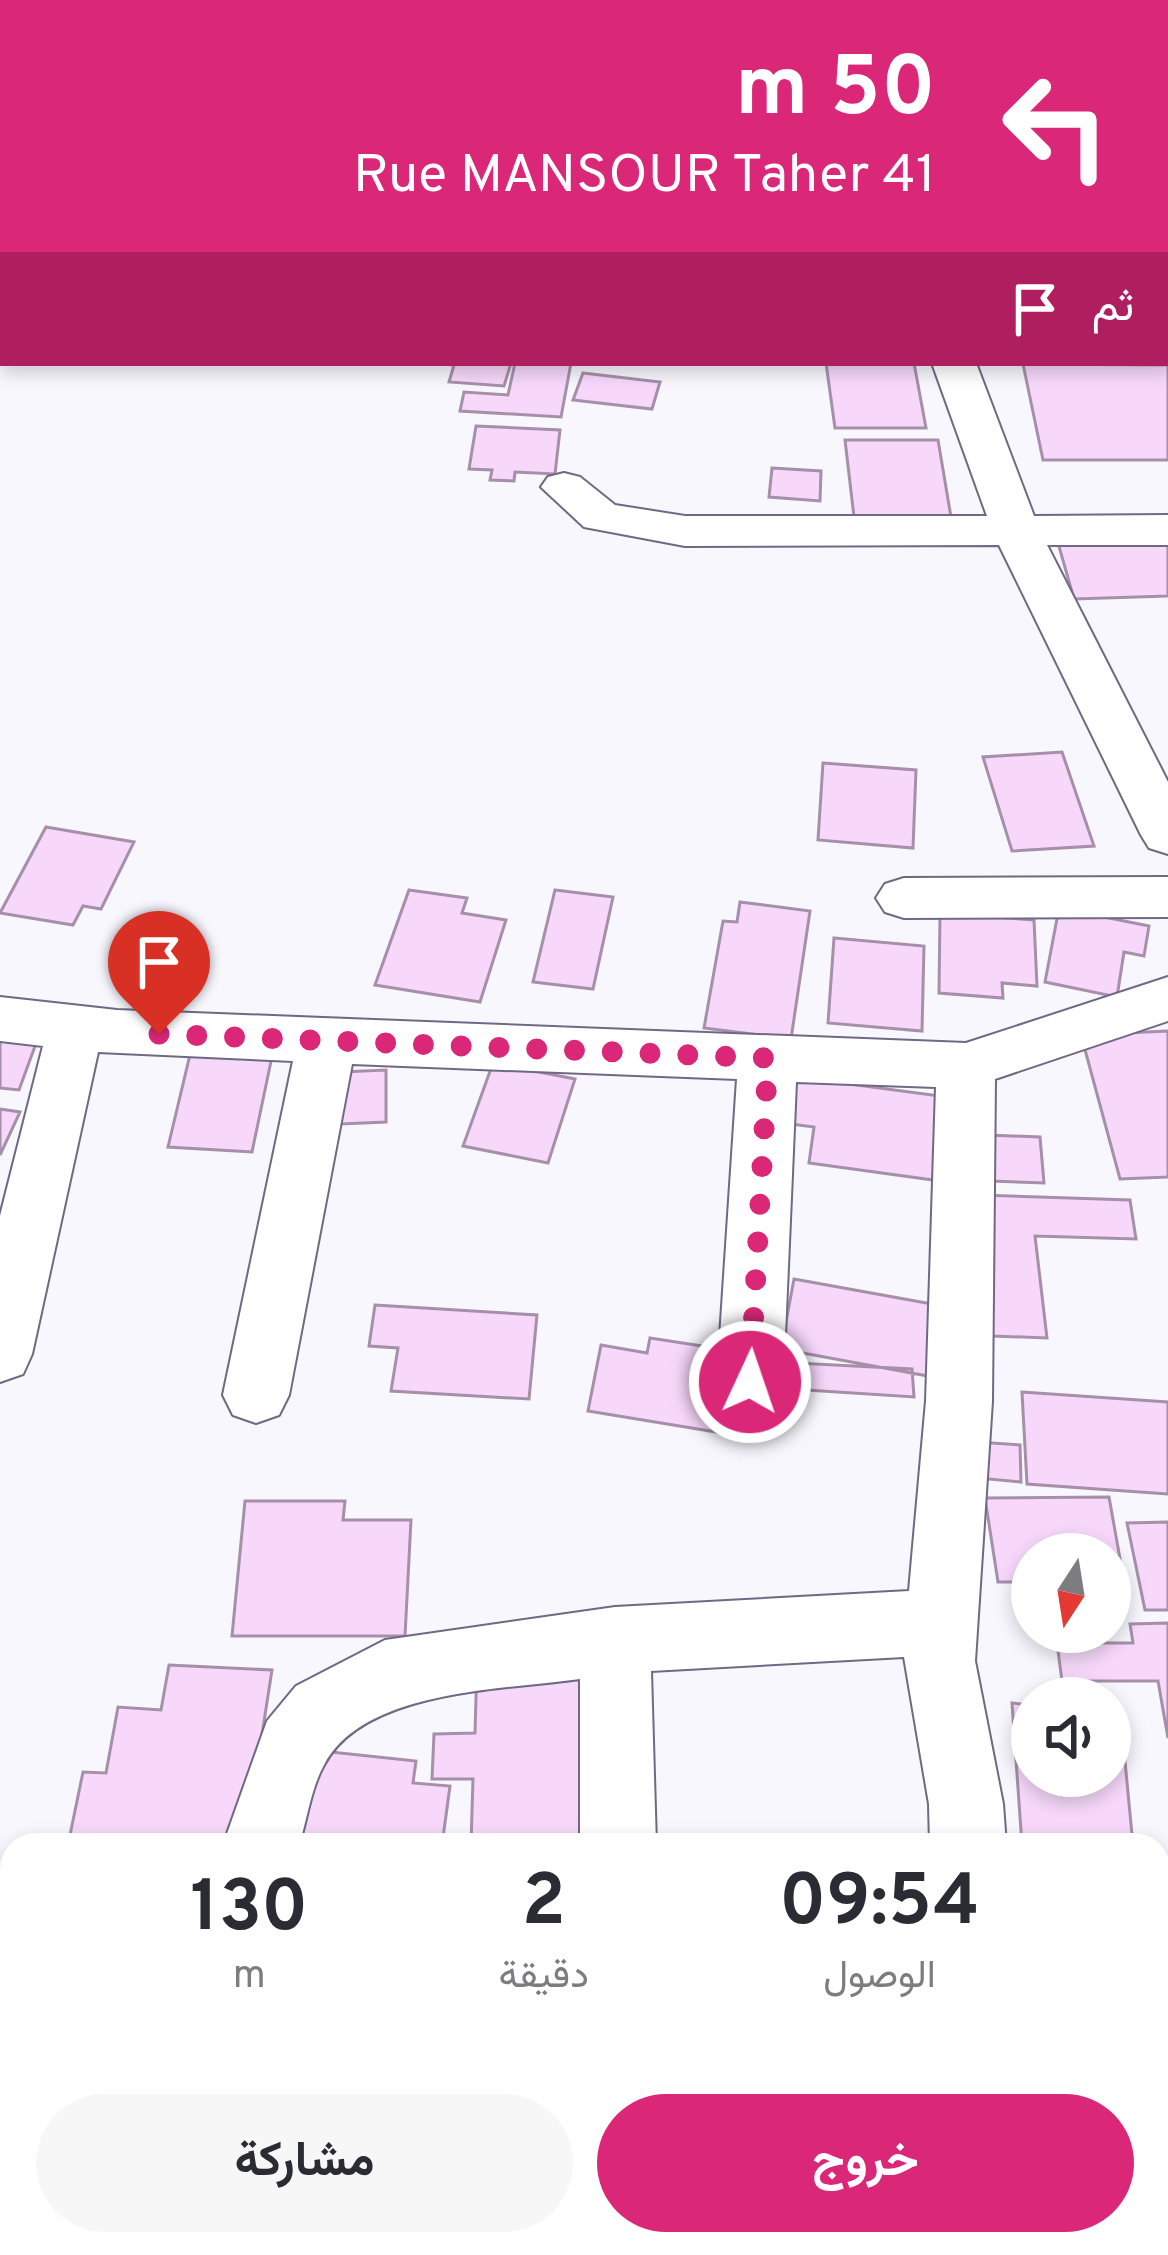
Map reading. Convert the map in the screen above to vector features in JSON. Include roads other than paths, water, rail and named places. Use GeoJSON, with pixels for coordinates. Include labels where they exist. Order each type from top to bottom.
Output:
{"type":"FeatureCollection","features":[{"type":"Feature","properties":{"kind":"street"},"geometry":{"type":"LineString","coordinates":[[955,366],[1015,529],[1168,835]]}},
{"type":"Feature","properties":{"kind":"street"},"geometry":{"type":"LineString","coordinates":[[564,487],[602,517],[686,531],[1168,530]]}},
{"type":"Feature","properties":{"kind":"street"},"geometry":{"type":"LineString","coordinates":[[904,898],[1168,897]]}},
{"type":"Feature","properties":{"kind":"street"},"geometry":{"type":"LineString","coordinates":[[0,1018],[79,1028],[966,1066],[1168,999]]}},
{"type":"Feature","properties":{"kind":"street"},"geometry":{"type":"LineString","coordinates":[[0,1354],[66,1060],[79,1028]]}},
{"type":"Feature","properties":{"kind":"street"},"geometry":{"type":"LineString","coordinates":[[256,1395],[327,1040]]}},
{"type":"Feature","properties":{"kind":"street"},"geometry":{"type":"LineString","coordinates":[[750,1382],[768,1058]]}},
{"type":"Feature","properties":{"kind":"street"},"geometry":{"type":"LineString","coordinates":[[966,1066],[959,1401],[939,1661],[967,1833]]}},
{"type":"Feature","properties":{"kind":"street"},"geometry":{"type":"LineString","coordinates":[[265,1833],[293,1746],[322,1710],[385,1674],[615,1640],[942,1622]]}},
{"type":"Feature","properties":{"kind":"street"},"geometry":{"type":"LineString","coordinates":[[615,1640],[618,1833]]}}]}
